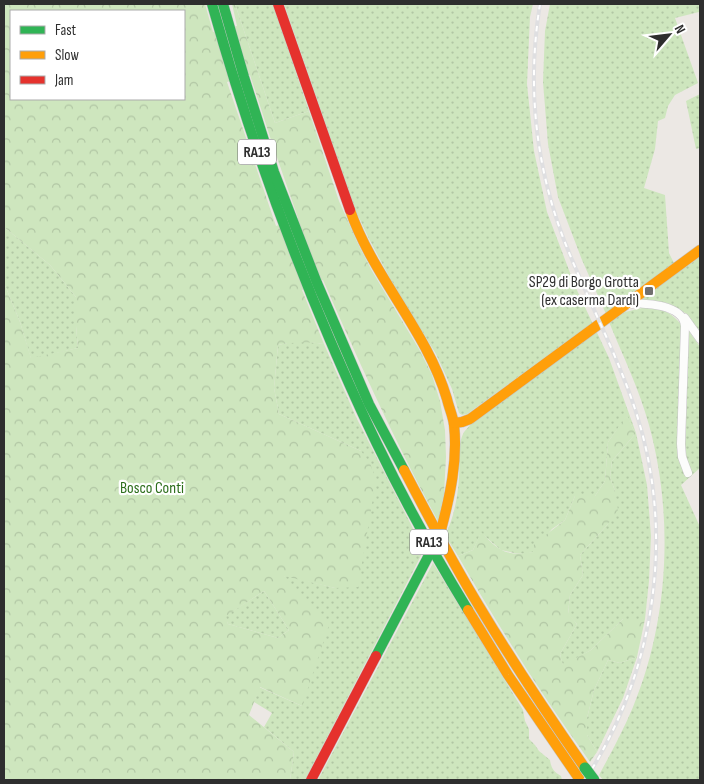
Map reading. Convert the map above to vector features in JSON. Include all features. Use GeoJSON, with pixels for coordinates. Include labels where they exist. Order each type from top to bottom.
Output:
{"type":"FeatureCollection","features":[{"type":"Feature","properties":{"kind":"main road"},"geometry":{"type":"LineString","coordinates":[[212,4],[224,29]]}},
{"type":"Feature","properties":{"kind":"main road","name":"RA13"},"geometry":{"type":"LineString","coordinates":[[223,4],[224,29],[238,78],[271,164],[287,223],[360,410],[392,475],[469,612],[525,701],[580,780]]}},
{"type":"Feature","properties":{"kind":"main road"},"geometry":{"type":"LineString","coordinates":[[278,4],[353,220],[363,242],[434,363],[446,393],[454,423],[454,450],[448,506],[441,530]]}},
{"type":"Feature","properties":{"kind":"main road"},"geometry":{"type":"LineString","coordinates":[[454,423],[470,419],[700,250]]}},
{"type":"Feature","properties":{"kind":"main road","name":"RA13"},"geometry":{"type":"LineString","coordinates":[[312,286],[369,404],[436,532],[509,655],[594,780]]}},
{"type":"Feature","properties":{"kind":"main road"},"geometry":{"type":"LineString","coordinates":[[311,780],[429,555]]}},
{"type":"Feature","properties":{"kind":"street"},"geometry":{"type":"LineString","coordinates":[[625,306],[651,304],[667,308],[685,319],[700,340]]}},
{"type":"Feature","properties":{"kind":"street"},"geometry":{"type":"LineString","coordinates":[[681,316],[685,323],[681,444],[682,457],[688,473]]}},
{"type":"Feature","properties":{"kind":"green space","name":"Bosco Conti"},"geometry":{"type":"Polygon","coordinates":[[[4,4],[205,4],[213,32],[237,26],[232,4],[235,4],[275,123],[309,111],[339,201],[358,244],[432,375],[440,401],[445,430],[444,494],[438,521],[378,402],[323,280],[302,290],[324,344],[289,343],[278,345],[274,388],[279,414],[361,451],[370,463],[376,480],[358,587],[335,588],[284,576],[329,625],[302,706],[260,687],[249,715],[294,752],[290,780],[4,780],[4,283],[20,322],[31,358],[78,348],[76,297],[50,265],[4,227],[4,4]],[[250,75],[227,82],[276,226],[298,218],[250,75]],[[264,591],[226,616],[228,624],[278,638],[289,630],[264,591]]]}},
{"type":"Feature","properties":{"kind":"green space"},"geometry":{"type":"Polygon","coordinates":[[[235,4],[273,4],[309,111],[275,123],[235,4]]]}},
{"type":"Feature","properties":{"kind":"green space"},"geometry":{"type":"Polygon","coordinates":[[[284,4],[533,4],[530,17],[527,84],[534,151],[547,212],[575,286],[609,358],[636,433],[627,416],[608,442],[605,481],[595,496],[575,496],[565,520],[552,529],[533,552],[525,554],[501,550],[481,533],[473,550],[458,556],[445,535],[451,522],[457,499],[461,439],[470,425],[592,334],[588,326],[467,414],[462,415],[459,413],[452,389],[436,354],[391,280],[355,209],[284,4]]]}},
{"type":"Feature","properties":{"kind":"green space"},"geometry":{"type":"Polygon","coordinates":[[[550,4],[700,4],[700,17],[699,12],[675,18],[698,83],[675,95],[668,106],[665,118],[658,121],[655,149],[644,188],[665,195],[669,253],[674,263],[606,314],[582,260],[558,197],[548,144],[543,82],[545,31],[550,4]]]}},
{"type":"Feature","properties":{"kind":"green space"},"geometry":{"type":"Polygon","coordinates":[[[700,94],[700,148],[696,149],[686,101],[700,94]]]}},
{"type":"Feature","properties":{"kind":"green space"},"geometry":{"type":"Polygon","coordinates":[[[4,227],[50,265],[76,297],[78,348],[31,359],[20,322],[4,283],[4,227]]]}},
{"type":"Feature","properties":{"kind":"green space"},"geometry":{"type":"Polygon","coordinates":[[[700,257],[700,332],[687,314],[667,303],[640,299],[700,257]]]}},
{"type":"Feature","properties":{"kind":"green space"},"geometry":{"type":"Polygon","coordinates":[[[642,308],[664,311],[681,324],[678,436],[687,476],[692,472],[688,465],[685,448],[689,331],[700,347],[700,468],[681,485],[700,527],[700,780],[603,780],[599,775],[629,716],[645,674],[654,639],[664,568],[662,495],[657,460],[649,425],[640,398],[609,322],[625,312],[642,308]]]}},
{"type":"Feature","properties":{"kind":"green space"},"geometry":{"type":"Polygon","coordinates":[[[292,342],[324,344],[356,417],[424,550],[305,780],[290,780],[294,752],[264,727],[272,713],[254,702],[259,687],[302,706],[284,575],[335,588],[361,451],[279,414],[274,388],[278,345],[292,342]]]}},
{"type":"Feature","properties":{"kind":"green space"},"geometry":{"type":"Polygon","coordinates":[[[627,415],[636,433],[612,461],[610,477],[615,491],[618,510],[580,555],[583,575],[570,595],[568,613],[577,624],[560,654],[563,665],[591,650],[623,619],[645,619],[637,657],[620,663],[608,660],[594,690],[587,718],[587,735],[597,752],[590,762],[521,661],[458,556],[473,550],[481,532],[495,546],[504,551],[516,554],[533,552],[534,544],[565,520],[575,496],[595,496],[605,481],[608,442],[627,415]]]}},
{"type":"Feature","properties":{"kind":"green space"},"geometry":{"type":"Polygon","coordinates":[[[636,433],[647,485],[651,536],[645,619],[623,619],[591,650],[563,666],[560,654],[577,624],[568,614],[570,595],[583,575],[580,555],[608,524],[615,491],[610,477],[612,461],[636,433]]]}},
{"type":"Feature","properties":{"kind":"green space"},"geometry":{"type":"Polygon","coordinates":[[[433,563],[523,710],[529,729],[529,739],[550,760],[553,770],[561,776],[562,780],[318,780],[433,563]]]}},
{"type":"Feature","properties":{"kind":"green space"},"geometry":{"type":"Polygon","coordinates":[[[264,591],[289,630],[278,638],[228,624],[225,616],[264,591]]]}},
{"type":"Feature","properties":{"kind":"green space"},"geometry":{"type":"Polygon","coordinates":[[[637,657],[623,698],[597,752],[587,735],[587,718],[594,690],[608,660],[620,663],[637,657]]]}},
{"type":"Feature","properties":{"kind":"railway"},"geometry":{"type":"LineString","coordinates":[[540,4],[536,34],[534,94],[536,124],[546,182],[564,240],[619,366],[635,409],[648,456],[654,504],[656,552],[652,600],[643,647],[629,693],[609,738],[585,780]]}},
{"type":"Feature","properties":{"kind":"traffic: fast"},"geometry":{"type":"LineString","coordinates":[[212,4],[237,90],[265,174],[330,340],[398,486],[468,610]]}},
{"type":"Feature","properties":{"kind":"traffic: fast"},"geometry":{"type":"LineString","coordinates":[[223,4],[274,172],[317,283],[369,404],[404,470]]}},
{"type":"Feature","properties":{"kind":"traffic: fast"},"geometry":{"type":"LineString","coordinates":[[376,656],[429,555]]}},
{"type":"Feature","properties":{"kind":"traffic: fast"},"geometry":{"type":"LineString","coordinates":[[585,768],[594,780]]}},
{"type":"Feature","properties":{"kind":"traffic: slow"},"geometry":{"type":"LineString","coordinates":[[350,210],[372,258],[427,350],[438,374],[452,415],[455,438],[454,465],[441,530]]}},
{"type":"Feature","properties":{"kind":"traffic: slow"},"geometry":{"type":"LineString","coordinates":[[454,423],[470,419],[700,250]]}},
{"type":"Feature","properties":{"kind":"traffic: slow"},"geometry":{"type":"LineString","coordinates":[[404,470],[479,606],[530,688],[585,768]]}},
{"type":"Feature","properties":{"kind":"traffic: slow"},"geometry":{"type":"LineString","coordinates":[[468,610],[508,675],[580,780]]}},
{"type":"Feature","properties":{"kind":"traffic: jam"},"geometry":{"type":"LineString","coordinates":[[278,4],[350,210]]}},
{"type":"Feature","properties":{"kind":"traffic: jam"},"geometry":{"type":"LineString","coordinates":[[311,780],[376,656]]}},
{"type":"Feature","properties":{"kind":"place","name":"SP29 di Borgo Grotta (ex caserma Dardi)"},"geometry":{"type":"Point","coordinates":[649,291]}}]}
